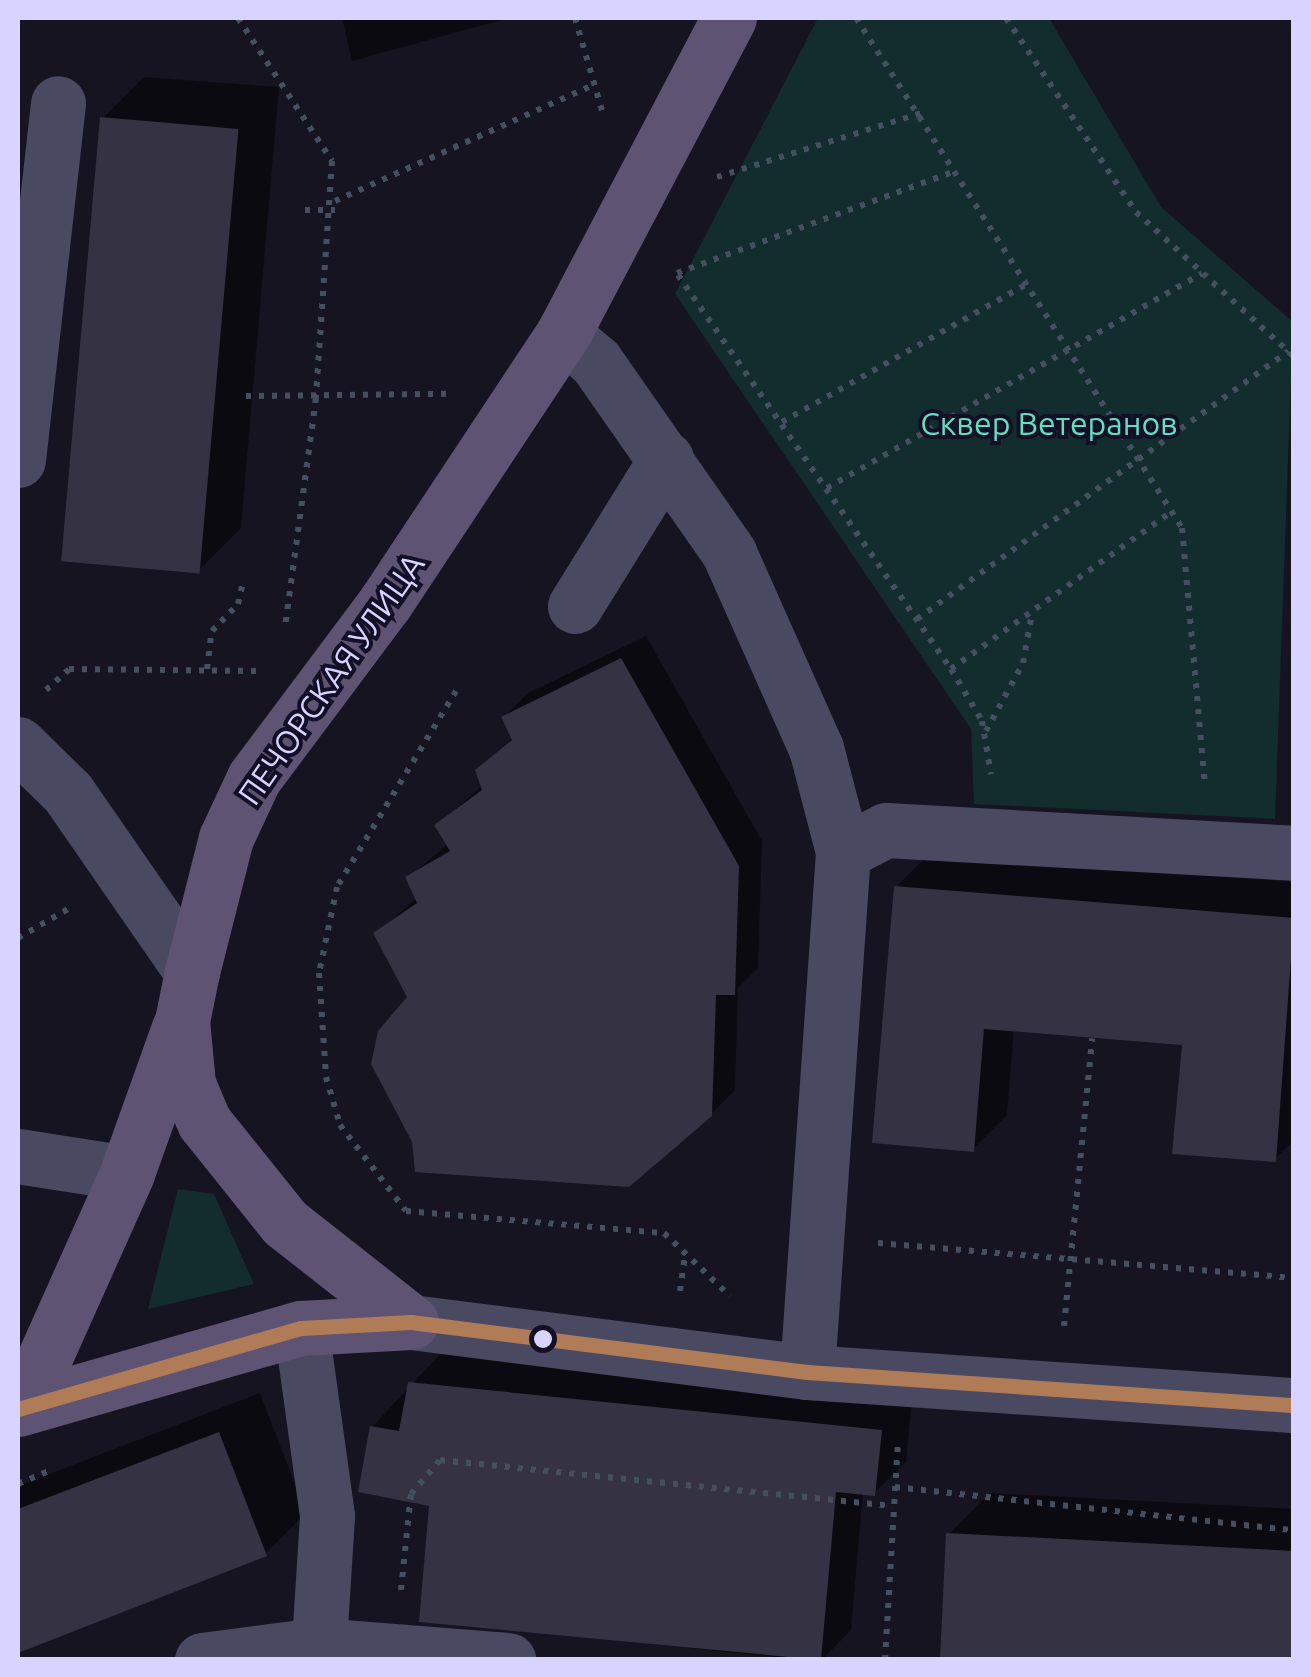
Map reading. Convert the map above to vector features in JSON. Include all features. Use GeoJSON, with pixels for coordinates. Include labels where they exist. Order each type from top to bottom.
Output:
{"type":"FeatureCollection","features":[{"type":"Feature","properties":{"kind":"main road","name":"ПЕЧОРСКАЯ УЛИЦА"},"geometry":{"type":"LineString","coordinates":[[411,1322],[285,1223],[226,1154],[188,1084],[187,996],[226,838],[254,778],[386,603],[563,334],[729,18]]}},
{"type":"Feature","properties":{"kind":"main road"},"geometry":{"type":"LineString","coordinates":[[20,1407],[127,1174],[187,996]]}},
{"type":"Feature","properties":{"kind":"main road"},"geometry":{"type":"LineString","coordinates":[[20,1407],[301,1328],[411,1322]]}},
{"type":"Feature","properties":{"kind":"street"},"geometry":{"type":"LineString","coordinates":[[18,460],[58,103]]}},
{"type":"Feature","properties":{"kind":"street"},"geometry":{"type":"LineString","coordinates":[[563,334],[596,362],[729,552],[782,661],[844,852],[807,1372]]}},
{"type":"Feature","properties":{"kind":"street"},"geometry":{"type":"LineString","coordinates":[[575,606],[666,459]]}},
{"type":"Feature","properties":{"kind":"street"},"geometry":{"type":"LineString","coordinates":[[23,721],[187,996]]}},
{"type":"Feature","properties":{"kind":"street"},"geometry":{"type":"LineString","coordinates":[[844,852],[886,830],[1294,853]]}},
{"type":"Feature","properties":{"kind":"street"},"geometry":{"type":"LineString","coordinates":[[18,1156],[127,1174]]}},
{"type":"Feature","properties":{"kind":"street"},"geometry":{"type":"LineString","coordinates":[[411,1322],[807,1372],[1294,1405]]}},
{"type":"Feature","properties":{"kind":"street"},"geometry":{"type":"LineString","coordinates":[[301,1328],[326,1516],[317,1652]]}},
{"type":"Feature","properties":{"kind":"street"},"geometry":{"type":"LineString","coordinates":[[202,1660],[397,1650],[508,1660]]}},
{"type":"Feature","properties":{"kind":"path"},"geometry":{"type":"LineString","coordinates":[[238,18],[323,139],[335,201],[316,398],[284,632]]}},
{"type":"Feature","properties":{"kind":"path"},"geometry":{"type":"LineString","coordinates":[[335,201],[593,85],[574,18]]}},
{"type":"Feature","properties":{"kind":"path"},"geometry":{"type":"LineString","coordinates":[[856,18],[1182,528],[1206,797]]}},
{"type":"Feature","properties":{"kind":"path"},"geometry":{"type":"LineString","coordinates":[[917,619],[1291,354],[1136,212],[1006,18]]}},
{"type":"Feature","properties":{"kind":"path"},"geometry":{"type":"LineString","coordinates":[[707,180],[920,114]]}},
{"type":"Feature","properties":{"kind":"path"},"geometry":{"type":"LineString","coordinates":[[678,275],[956,171]]}},
{"type":"Feature","properties":{"kind":"path"},"geometry":{"type":"LineString","coordinates":[[305,210],[335,210]]}},
{"type":"Feature","properties":{"kind":"path"},"geometry":{"type":"LineString","coordinates":[[668,260],[951,669],[985,732],[989,836]]}},
{"type":"Feature","properties":{"kind":"path"},"geometry":{"type":"LineString","coordinates":[[827,488],[1202,274]]}},
{"type":"Feature","properties":{"kind":"path"},"geometry":{"type":"LineString","coordinates":[[782,422],[1027,284]]}},
{"type":"Feature","properties":{"kind":"path"},"geometry":{"type":"LineString","coordinates":[[246,396],[474,393]]}},
{"type":"Feature","properties":{"kind":"path"},"geometry":{"type":"LineString","coordinates":[[951,669],[1171,512]]}},
{"type":"Feature","properties":{"kind":"path"},"geometry":{"type":"LineString","coordinates":[[207,669],[212,631],[238,604],[242,583]]}},
{"type":"Feature","properties":{"kind":"path"},"geometry":{"type":"LineString","coordinates":[[985,732],[1023,663],[1033,611]]}},
{"type":"Feature","properties":{"kind":"path"},"geometry":{"type":"LineString","coordinates":[[23,721],[69,669],[264,671]]}},
{"type":"Feature","properties":{"kind":"path"},"geometry":{"type":"LineString","coordinates":[[406,1211],[340,1125],[326,1077],[319,972],[337,887],[456,691]]}},
{"type":"Feature","properties":{"kind":"path"},"geometry":{"type":"LineString","coordinates":[[1064,1326],[1092,1038]]}},
{"type":"Feature","properties":{"kind":"path"},"geometry":{"type":"LineString","coordinates":[[817,1237],[1294,1278]]}},
{"type":"Feature","properties":{"kind":"path"},"geometry":{"type":"LineString","coordinates":[[885,1660],[899,1421]]}},
{"type":"Feature","properties":{"kind":"path"},"geometry":{"type":"LineString","coordinates":[[397,1650],[405,1516],[423,1473],[440,1460],[894,1506]]}},
{"type":"Feature","properties":{"kind":"path"},"geometry":{"type":"LineString","coordinates":[[895,1487],[1294,1530]]}},
{"type":"Feature","properties":{"kind":"green space","name":"Сквер Ветеранов"},"geometry":{"type":"Polygon","coordinates":[[[818,18],[1049,18],[1161,207],[1293,322],[1275,819],[974,804],[971,729],[675,294],[818,18]]]}},
{"type":"Feature","properties":{"kind":"green space"},"geometry":{"type":"Polygon","coordinates":[[[178,1189],[214,1194],[254,1284],[148,1309],[178,1189]]]}},
{"type":"Feature","properties":{"kind":"building"},"geometry":{"type":"Polygon","coordinates":[[[100,117],[238,129],[200,573],[61,561],[100,117]]]}},
{"type":"Feature","properties":{"kind":"building"},"geometry":{"type":"Polygon","coordinates":[[[621,658],[739,866],[735,995],[716,995],[712,1116],[629,1187],[415,1172],[412,1142],[371,1064],[378,1031],[407,997],[373,933],[417,903],[405,877],[450,851],[434,825],[482,790],[475,770],[512,740],[501,717],[621,658]]]}},
{"type":"Feature","properties":{"kind":"building"},"geometry":{"type":"Polygon","coordinates":[[[894,886],[1294,918],[1276,1162],[1172,1154],[1182,1045],[984,1029],[974,1152],[872,1143],[894,886]]]}},
{"type":"Feature","properties":{"kind":"building"},"geometry":{"type":"Polygon","coordinates":[[[408,1382],[882,1430],[875,1496],[836,1492],[821,1660],[419,1622],[429,1506],[358,1492],[370,1426],[399,1431],[408,1382]]]}},
{"type":"Feature","properties":{"kind":"building"},"geometry":{"type":"Polygon","coordinates":[[[219,1432],[267,1556],[18,1653],[18,1509],[219,1432]]]}},
{"type":"Feature","properties":{"kind":"building"},"geometry":{"type":"Polygon","coordinates":[[[946,1533],[1294,1551],[1294,1660],[940,1660],[946,1533]]]}},
{"type":"Feature","properties":{"kind":"transit line"},"geometry":{"type":"LineString","coordinates":[[18,1409],[301,1328],[411,1322],[807,1372],[1294,1405]]}}]}
